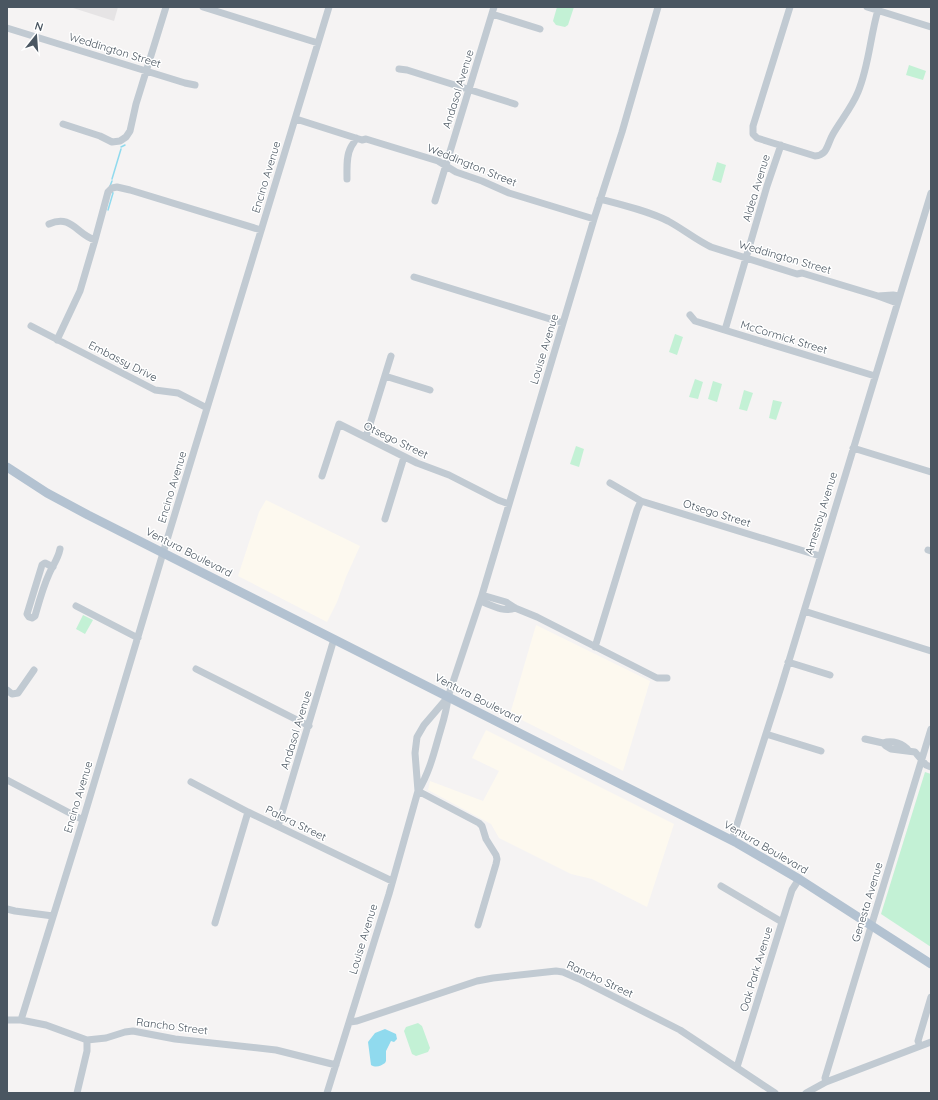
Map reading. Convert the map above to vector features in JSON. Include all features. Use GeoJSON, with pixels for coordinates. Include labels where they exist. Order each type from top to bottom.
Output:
{"type":"FeatureCollection","features":[{"type":"Feature","properties":{"kind":"main road","name":"Ventura Boulevard"},"geometry":{"type":"LineString","coordinates":[[7,467],[47,493],[71,506],[732,840],[798,879],[931,964]]}},
{"type":"Feature","properties":{"kind":"street"},"geometry":{"type":"LineString","coordinates":[[63,124],[100,136],[112,142],[122,140],[130,131],[132,118],[166,7]]}},
{"type":"Feature","properties":{"kind":"street"},"geometry":{"type":"LineString","coordinates":[[202,7],[318,43]]}},
{"type":"Feature","properties":{"kind":"street","name":"Encino Avenue"},"geometry":{"type":"LineString","coordinates":[[21,1020],[329,7]]}},
{"type":"Feature","properties":{"kind":"street","name":"Louise Avenue"},"geometry":{"type":"LineString","coordinates":[[327,1093],[350,1022],[418,791],[424,782],[435,749],[447,709],[448,696],[481,598],[600,199],[622,132],[658,7]]}},
{"type":"Feature","properties":{"kind":"street"},"geometry":{"type":"LineString","coordinates":[[790,7],[753,126],[753,134],[757,138],[810,155],[819,156],[827,149],[831,136],[858,93],[864,76],[873,25],[878,10]]}},
{"type":"Feature","properties":{"kind":"street"},"geometry":{"type":"LineString","coordinates":[[867,7],[931,27]]}},
{"type":"Feature","properties":{"kind":"street"},"geometry":{"type":"LineString","coordinates":[[493,11],[540,29]]}},
{"type":"Feature","properties":{"kind":"street","name":"Andasol Avenue"},"geometry":{"type":"LineString","coordinates":[[435,201],[493,11]]}},
{"type":"Feature","properties":{"kind":"street","name":"Weddington Street"},"geometry":{"type":"LineString","coordinates":[[7,28],[146,72],[195,85]]}},
{"type":"Feature","properties":{"kind":"street"},"geometry":{"type":"LineString","coordinates":[[399,70],[407,70],[515,104]]}},
{"type":"Feature","properties":{"kind":"street","name":"Weddington Street"},"geometry":{"type":"LineString","coordinates":[[296,119],[354,138],[366,140],[438,162],[446,165],[456,172],[482,181],[509,193],[594,219]]}},
{"type":"Feature","properties":{"kind":"street"},"geometry":{"type":"LineString","coordinates":[[347,179],[347,163],[352,146],[355,143],[354,138]]}},
{"type":"Feature","properties":{"kind":"street","name":"Aldea Avenue"},"geometry":{"type":"LineString","coordinates":[[724,330],[767,186],[781,145]]}},
{"type":"Feature","properties":{"kind":"street"},"geometry":{"type":"LineString","coordinates":[[57,340],[80,291],[106,196],[112,188],[117,187],[130,190],[261,230]]}},
{"type":"Feature","properties":{"kind":"street","name":"Amestoy Avenue"},"geometry":{"type":"LineString","coordinates":[[732,840],[804,611],[931,192]]}},
{"type":"Feature","properties":{"kind":"street","name":"Weddington Street"},"geometry":{"type":"LineString","coordinates":[[600,199],[658,216],[702,243],[746,258],[797,274],[802,273],[878,296],[898,300]]}},
{"type":"Feature","properties":{"kind":"street"},"geometry":{"type":"LineString","coordinates":[[49,224],[56,221],[70,223],[87,237],[95,240]]}},
{"type":"Feature","properties":{"kind":"street"},"geometry":{"type":"LineString","coordinates":[[414,277],[563,323]]}},
{"type":"Feature","properties":{"kind":"street","name":"McCormick Street"},"geometry":{"type":"LineString","coordinates":[[690,315],[695,321],[875,376]]}},
{"type":"Feature","properties":{"kind":"street","name":"Embassy Drive"},"geometry":{"type":"LineString","coordinates":[[30,326],[155,390],[178,393],[207,408]]}},
{"type":"Feature","properties":{"kind":"street"},"geometry":{"type":"LineString","coordinates":[[366,437],[391,356]]}},
{"type":"Feature","properties":{"kind":"street"},"geometry":{"type":"LineString","coordinates":[[385,376],[430,390]]}},
{"type":"Feature","properties":{"kind":"street","name":"Otsego Street"},"geometry":{"type":"LineString","coordinates":[[322,476],[339,424],[423,466],[449,475],[509,504]]}},
{"type":"Feature","properties":{"kind":"street"},"geometry":{"type":"LineString","coordinates":[[853,448],[931,472]]}},
{"type":"Feature","properties":{"kind":"street"},"geometry":{"type":"LineString","coordinates":[[384,519],[404,457]]}},
{"type":"Feature","properties":{"kind":"street","name":"Otsego Street"},"geometry":{"type":"LineString","coordinates":[[610,483],[641,501],[820,556]]}},
{"type":"Feature","properties":{"kind":"street"},"geometry":{"type":"LineString","coordinates":[[595,647],[641,501]]}},
{"type":"Feature","properties":{"kind":"street"},"geometry":{"type":"LineString","coordinates":[[38,591],[57,561],[60,549]]}},
{"type":"Feature","properties":{"kind":"street"},"geometry":{"type":"LineString","coordinates":[[481,598],[503,609],[511,610],[515,608],[537,617],[657,678],[667,678]]}},
{"type":"Feature","properties":{"kind":"street"},"geometry":{"type":"LineString","coordinates":[[76,606],[138,638]]}},
{"type":"Feature","properties":{"kind":"street"},"geometry":{"type":"LineString","coordinates":[[804,611],[931,651]]}},
{"type":"Feature","properties":{"kind":"street","name":"Andasol Avenue"},"geometry":{"type":"LineString","coordinates":[[278,826],[334,639]]}},
{"type":"Feature","properties":{"kind":"street"},"geometry":{"type":"LineString","coordinates":[[788,662],[830,675]]}},
{"type":"Feature","properties":{"kind":"street"},"geometry":{"type":"LineString","coordinates":[[196,669],[309,726]]}},
{"type":"Feature","properties":{"kind":"street"},"geometry":{"type":"LineString","coordinates":[[7,690],[15,694],[20,691],[34,670]]}},
{"type":"Feature","properties":{"kind":"street","name":"Louise Avenue"},"geometry":{"type":"LineString","coordinates":[[418,791],[415,753],[417,737],[424,725],[448,696]]}},
{"type":"Feature","properties":{"kind":"street","name":"Genesta Avenue"},"geometry":{"type":"LineString","coordinates":[[826,1082],[825,1078],[931,729]]}},
{"type":"Feature","properties":{"kind":"street"},"geometry":{"type":"LineString","coordinates":[[766,734],[821,751]]}},
{"type":"Feature","properties":{"kind":"street"},"geometry":{"type":"LineString","coordinates":[[866,739],[883,743],[888,741],[894,742],[903,746],[909,751],[915,752],[926,765],[931,767]]}},
{"type":"Feature","properties":{"kind":"street"},"geometry":{"type":"LineString","coordinates":[[7,780],[83,820]]}},
{"type":"Feature","properties":{"kind":"street","name":"Palora Street"},"geometry":{"type":"LineString","coordinates":[[191,782],[248,812],[392,881]]}},
{"type":"Feature","properties":{"kind":"street"},"geometry":{"type":"LineString","coordinates":[[418,791],[479,823],[482,826],[486,839],[497,859],[478,925]]}},
{"type":"Feature","properties":{"kind":"street"},"geometry":{"type":"LineString","coordinates":[[215,923],[248,812]]}},
{"type":"Feature","properties":{"kind":"street","name":"Oak Park Avenue"},"geometry":{"type":"LineString","coordinates":[[737,1067],[792,889],[798,879]]}},
{"type":"Feature","properties":{"kind":"street"},"geometry":{"type":"LineString","coordinates":[[721,886],[782,922]]}},
{"type":"Feature","properties":{"kind":"street"},"geometry":{"type":"LineString","coordinates":[[7,909],[53,916]]}},
{"type":"Feature","properties":{"kind":"street","name":"Rancho Street"},"geometry":{"type":"LineString","coordinates":[[350,1022],[477,981],[525,974],[556,971],[563,972],[680,1030],[775,1093]]}},
{"type":"Feature","properties":{"kind":"street"},"geometry":{"type":"LineString","coordinates":[[920,1046],[918,1041],[931,997]]}},
{"type":"Feature","properties":{"kind":"street","name":"Rancho Street"},"geometry":{"type":"LineString","coordinates":[[7,1020],[21,1020],[55,1027],[87,1040],[106,1038],[133,1031],[175,1039],[276,1050],[336,1065]]}},
{"type":"Feature","properties":{"kind":"street"},"geometry":{"type":"LineString","coordinates":[[77,1093],[88,1051],[87,1040]]}},
{"type":"Feature","properties":{"kind":"street"},"geometry":{"type":"LineString","coordinates":[[806,1093],[826,1082],[931,1042]]}},
{"type":"Feature","properties":{"kind":"shaded area"},"geometry":{"type":"Polygon","coordinates":[[[70,7],[118,7],[114,21],[70,7]]]}},
{"type":"Feature","properties":{"kind":"shaded area"},"geometry":{"type":"Polygon","coordinates":[[[266,500],[360,546],[337,602],[327,622],[238,576],[259,512],[266,500]]]}},
{"type":"Feature","properties":{"kind":"shaded area"},"geometry":{"type":"Polygon","coordinates":[[[536,625],[650,681],[623,771],[510,714],[536,625]]]}},
{"type":"Feature","properties":{"kind":"shaded area"},"geometry":{"type":"Polygon","coordinates":[[[486,730],[674,824],[647,907],[592,879],[571,874],[499,838],[491,824],[428,790],[430,781],[483,801],[499,771],[472,758],[486,730]]]}},
{"type":"Feature","properties":{"kind":"green space"},"geometry":{"type":"Polygon","coordinates":[[[557,7],[574,7],[568,25],[565,27],[556,25],[553,21],[557,7]]]}},
{"type":"Feature","properties":{"kind":"green space"},"geometry":{"type":"Polygon","coordinates":[[[909,65],[926,71],[923,80],[906,75],[909,65]]]}},
{"type":"Feature","properties":{"kind":"green space"},"geometry":{"type":"Polygon","coordinates":[[[717,162],[726,165],[721,183],[712,180],[717,162]]]}},
{"type":"Feature","properties":{"kind":"green space"},"geometry":{"type":"Polygon","coordinates":[[[675,334],[683,337],[677,355],[669,352],[675,334]]]}},
{"type":"Feature","properties":{"kind":"green space"},"geometry":{"type":"Polygon","coordinates":[[[695,379],[703,382],[698,399],[689,397],[695,379]]]}},
{"type":"Feature","properties":{"kind":"green space"},"geometry":{"type":"Polygon","coordinates":[[[713,381],[722,384],[717,402],[708,399],[713,381]]]}},
{"type":"Feature","properties":{"kind":"green space"},"geometry":{"type":"Polygon","coordinates":[[[744,390],[753,393],[747,411],[739,409],[744,390]]]}},
{"type":"Feature","properties":{"kind":"green space"},"geometry":{"type":"Polygon","coordinates":[[[773,400],[782,402],[776,420],[769,418],[773,400]]]}},
{"type":"Feature","properties":{"kind":"green space"},"geometry":{"type":"Polygon","coordinates":[[[576,446],[584,449],[579,467],[570,464],[576,446]]]}},
{"type":"Feature","properties":{"kind":"green space"},"geometry":{"type":"Polygon","coordinates":[[[83,615],[93,620],[85,634],[76,629],[83,615]]]}},
{"type":"Feature","properties":{"kind":"green space"},"geometry":{"type":"Polygon","coordinates":[[[925,772],[931,774],[931,947],[881,914],[925,772]]]}},
{"type":"Feature","properties":{"kind":"green space"},"geometry":{"type":"Polygon","coordinates":[[[418,1023],[422,1026],[430,1048],[428,1052],[416,1056],[412,1054],[404,1031],[406,1027],[418,1023]]]}},
{"type":"Feature","properties":{"kind":"water"},"geometry":{"type":"Polygon","coordinates":[[[385,1029],[396,1034],[397,1039],[394,1042],[391,1041],[386,1051],[385,1063],[378,1066],[373,1066],[371,1065],[368,1042],[375,1033],[385,1029]]]}},
{"type":"Feature","properties":{"kind":"waterway"},"geometry":{"type":"LineString","coordinates":[[121,147],[125,145]]}},
{"type":"Feature","properties":{"kind":"waterway"},"geometry":{"type":"LineString","coordinates":[[112,179],[121,149]]}},
{"type":"Feature","properties":{"kind":"waterway"},"geometry":{"type":"LineString","coordinates":[[110,186],[112,181]]}},
{"type":"Feature","properties":{"kind":"waterway"},"geometry":{"type":"LineString","coordinates":[[108,210],[113,193],[112,191]]}}]}
